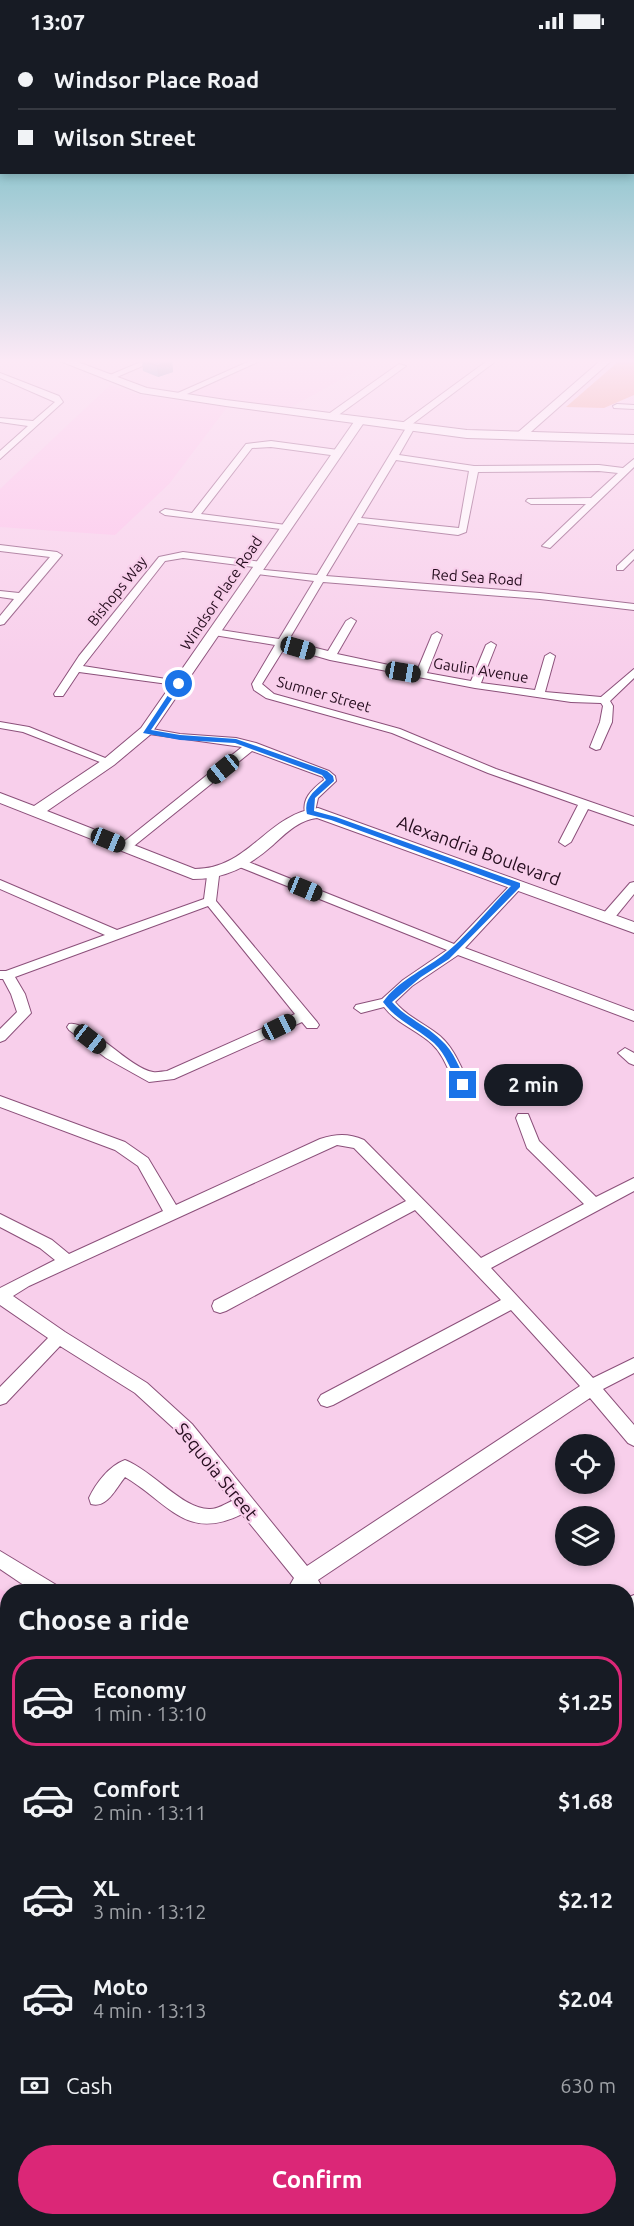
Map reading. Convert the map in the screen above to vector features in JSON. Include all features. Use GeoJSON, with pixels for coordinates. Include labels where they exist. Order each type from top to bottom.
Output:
{"type":"FeatureCollection","features":[{"type":"Feature","properties":{"kind":"street"},"geometry":{"type":"LineString","coordinates":[[195,516],[236,463]]}},
{"type":"Feature","properties":{"kind":"street","name":"Windsor Place Road"},"geometry":{"type":"LineString","coordinates":[[36,812],[108,762],[146,731],[331,463]]}},
{"type":"Feature","properties":{"kind":"street","name":"Sumner Street"},"geometry":{"type":"LineString","coordinates":[[390,463],[257,684],[260,691],[396,731],[492,771],[584,805],[634,820]]}},
{"type":"Feature","properties":{"kind":"street"},"geometry":{"type":"LineString","coordinates":[[433,463],[474,469],[599,468],[628,473]]}},
{"type":"Feature","properties":{"kind":"street"},"geometry":{"type":"LineString","coordinates":[[356,520],[458,532],[463,530],[474,469]]}},
{"type":"Feature","properties":{"kind":"street"},"geometry":{"type":"LineString","coordinates":[[547,546],[594,501],[628,473]]}},
{"type":"Feature","properties":{"kind":"street"},"geometry":{"type":"LineString","coordinates":[[531,501],[594,501]]}},
{"type":"Feature","properties":{"kind":"street"},"geometry":{"type":"LineString","coordinates":[[165,512],[286,528]]}},
{"type":"Feature","properties":{"kind":"street"},"geometry":{"type":"LineString","coordinates":[[0,548],[57,555],[0,622]]}},
{"type":"Feature","properties":{"kind":"street","name":"Bishops Way"},"geometry":{"type":"LineString","coordinates":[[59,694],[162,558],[177,554],[318,580]]}},
{"type":"Feature","properties":{"kind":"street"},"geometry":{"type":"LineString","coordinates":[[620,568],[634,554]]}},
{"type":"Feature","properties":{"kind":"street","name":"Red Sea Road"},"geometry":{"type":"LineString","coordinates":[[318,580],[547,597],[634,607]]}},
{"type":"Feature","properties":{"kind":"street"},"geometry":{"type":"LineString","coordinates":[[0,594],[23,597]]}},
{"type":"Feature","properties":{"kind":"street"},"geometry":{"type":"LineString","coordinates":[[330,657],[351,621]]}},
{"type":"Feature","properties":{"kind":"street","name":"Gaulin Avenue"},"geometry":{"type":"LineString","coordinates":[[214,632],[282,643],[330,657],[475,685],[571,699],[604,700]]}},
{"type":"Feature","properties":{"kind":"street"},"geometry":{"type":"LineString","coordinates":[[421,675],[437,635]]}},
{"type":"Feature","properties":{"kind":"street"},"geometry":{"type":"LineString","coordinates":[[475,685],[491,645]]}},
{"type":"Feature","properties":{"kind":"street"},"geometry":{"type":"LineString","coordinates":[[539,694],[550,656]]}},
{"type":"Feature","properties":{"kind":"street"},"geometry":{"type":"LineString","coordinates":[[77,668],[179,684]]}},
{"type":"Feature","properties":{"kind":"street"},"geometry":{"type":"LineString","coordinates":[[596,747],[606,722],[608,706],[604,700],[634,672]]}},
{"type":"Feature","properties":{"kind":"street"},"geometry":{"type":"LineString","coordinates":[[0,725],[25,729],[108,762]]}},
{"type":"Feature","properties":{"kind":"street"},"geometry":{"type":"LineString","coordinates":[[0,798],[193,874],[213,876],[241,863],[300,816],[310,813],[309,803],[312,797],[330,781],[329,776],[236,741],[180,737],[146,731]]}},
{"type":"Feature","properties":{"kind":"street"},"geometry":{"type":"LineString","coordinates":[[125,848],[252,746]]}},
{"type":"Feature","properties":{"kind":"street"},"geometry":{"type":"LineString","coordinates":[[565,842],[584,805]]}},
{"type":"Feature","properties":{"kind":"street","name":"Alexandria Boulevard"},"geometry":{"type":"LineString","coordinates":[[310,813],[334,818],[634,928]]}},
{"type":"Feature","properties":{"kind":"street"},"geometry":{"type":"LineString","coordinates":[[241,863],[455,949],[634,1016]]}},
{"type":"Feature","properties":{"kind":"street"},"geometry":{"type":"LineString","coordinates":[[74,1027],[111,1055],[149,1077],[169,1076],[307,1020],[210,901],[213,876]]}},
{"type":"Feature","properties":{"kind":"street"},"geometry":{"type":"LineString","coordinates":[[0,885],[119,936]]}},
{"type":"Feature","properties":{"kind":"street"},"geometry":{"type":"LineString","coordinates":[[361,1008],[387,1002],[393,994],[446,957],[517,885]]}},
{"type":"Feature","properties":{"kind":"street"},"geometry":{"type":"LineString","coordinates":[[607,918],[634,886]]}},
{"type":"Feature","properties":{"kind":"street"},"geometry":{"type":"LineString","coordinates":[[0,1037],[24,1012],[18,994],[3,975],[119,936],[210,901]]}},
{"type":"Feature","properties":{"kind":"street"},"geometry":{"type":"LineString","coordinates":[[387,1002],[398,1014],[437,1040],[444,1048],[463,1085]]}},
{"type":"Feature","properties":{"kind":"street"},"geometry":{"type":"LineString","coordinates":[[0,1101],[120,1146],[143,1162],[173,1214]]}},
{"type":"Feature","properties":{"kind":"street"},"geometry":{"type":"LineString","coordinates":[[523,1118],[532,1144],[595,1205]]}},
{"type":"Feature","properties":{"kind":"street"},"geometry":{"type":"LineString","coordinates":[[0,1296],[23,1282],[325,1143],[350,1140],[359,1144],[480,1266],[592,1387],[634,1438]]}},
{"type":"Feature","properties":{"kind":"street"},"geometry":{"type":"LineString","coordinates":[[480,1266],[634,1184]]}},
{"type":"Feature","properties":{"kind":"street"},"geometry":{"type":"LineString","coordinates":[[220,1306],[418,1202]]}},
{"type":"Feature","properties":{"kind":"street"},"geometry":{"type":"LineString","coordinates":[[0,1220],[46,1244],[68,1262]]}},
{"type":"Feature","properties":{"kind":"street","name":"Sequoia Street"},"geometry":{"type":"LineString","coordinates":[[0,1296],[59,1337],[141,1388],[186,1429],[303,1584]]}},
{"type":"Feature","properties":{"kind":"street"},"geometry":{"type":"LineString","coordinates":[[327,1400],[513,1301]]}},
{"type":"Feature","properties":{"kind":"street"},"geometry":{"type":"LineString","coordinates":[[0,1398],[59,1337]]}},
{"type":"Feature","properties":{"kind":"street"},"geometry":{"type":"LineString","coordinates":[[309,1584],[592,1387],[634,1365]]}},
{"type":"Feature","properties":{"kind":"street"},"geometry":{"type":"LineString","coordinates":[[98,1498],[118,1472],[124,1468],[185,1509],[205,1517],[218,1516],[244,1504]]}},
{"type":"Feature","properties":{"kind":"street"},"geometry":{"type":"LineString","coordinates":[[0,1559],[39,1584]]}},
{"type":"Feature","properties":{"kind":"shaded area"},"geometry":{"type":"Polygon","coordinates":[[[28,463],[185,463],[169,484],[115,535],[0,527],[0,489],[28,463]]]}},
{"type":"Feature","properties":{"kind":"route"},"geometry":{"type":"LineString","coordinates":[[179,684],[146,731],[162,735],[236,741],[328,774],[330,781],[312,797],[309,803],[310,813],[334,818],[517,885],[446,957],[393,994],[387,1002],[398,1014],[437,1040],[444,1048],[463,1085]]}}]}
